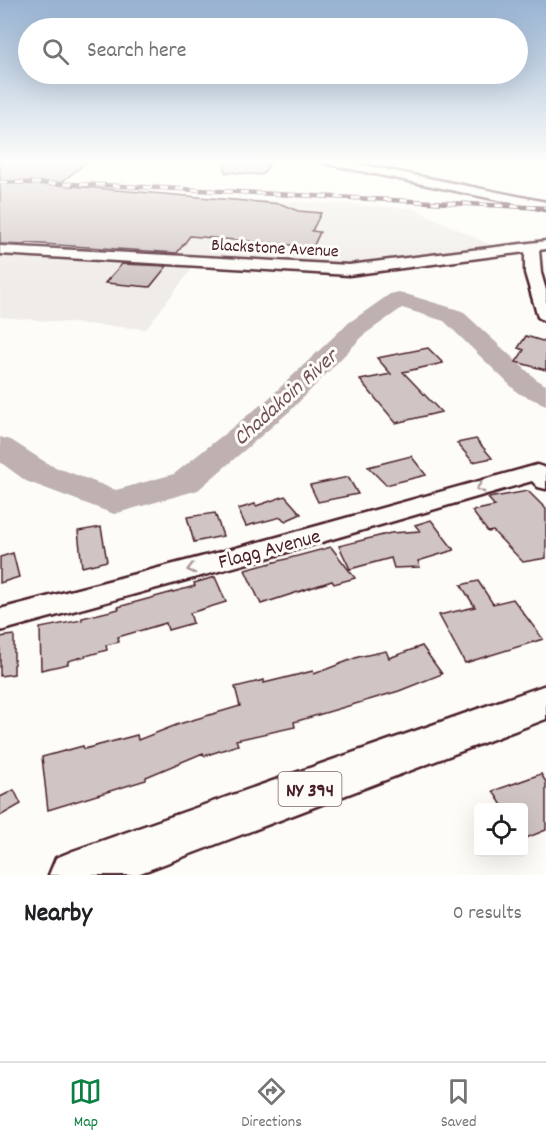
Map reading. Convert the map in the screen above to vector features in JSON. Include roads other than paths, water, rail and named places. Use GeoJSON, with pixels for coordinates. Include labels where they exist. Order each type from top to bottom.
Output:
{"type":"FeatureCollection","features":[{"type":"Feature","properties":{"kind":"main road","name":"NY 394"},"geometry":{"type":"LineString","coordinates":[[73,875],[546,702]]}},
{"type":"Feature","properties":{"kind":"street"},"geometry":{"type":"LineString","coordinates":[[528,202],[546,206]]}},
{"type":"Feature","properties":{"kind":"street"},"geometry":{"type":"LineString","coordinates":[[539,246],[533,273],[546,317]]}},
{"type":"Feature","properties":{"kind":"street","name":"Blackstone Avenue"},"geometry":{"type":"LineString","coordinates":[[0,250],[349,270],[539,246]]}},
{"type":"Feature","properties":{"kind":"street","name":"Flagg Avenue"},"geometry":{"type":"LineString","coordinates":[[0,620],[541,477]]}},
{"type":"Feature","properties":{"kind":"waterway","name":"Chadakoin River"},"geometry":{"type":"LineString","coordinates":[[0,447],[38,473],[114,502],[186,482],[279,405],[356,329],[399,299],[453,316],[528,387],[546,396]]}},
{"type":"Feature","properties":{"kind":"railway"},"geometry":{"type":"LineString","coordinates":[[427,202],[546,208]]}}]}
